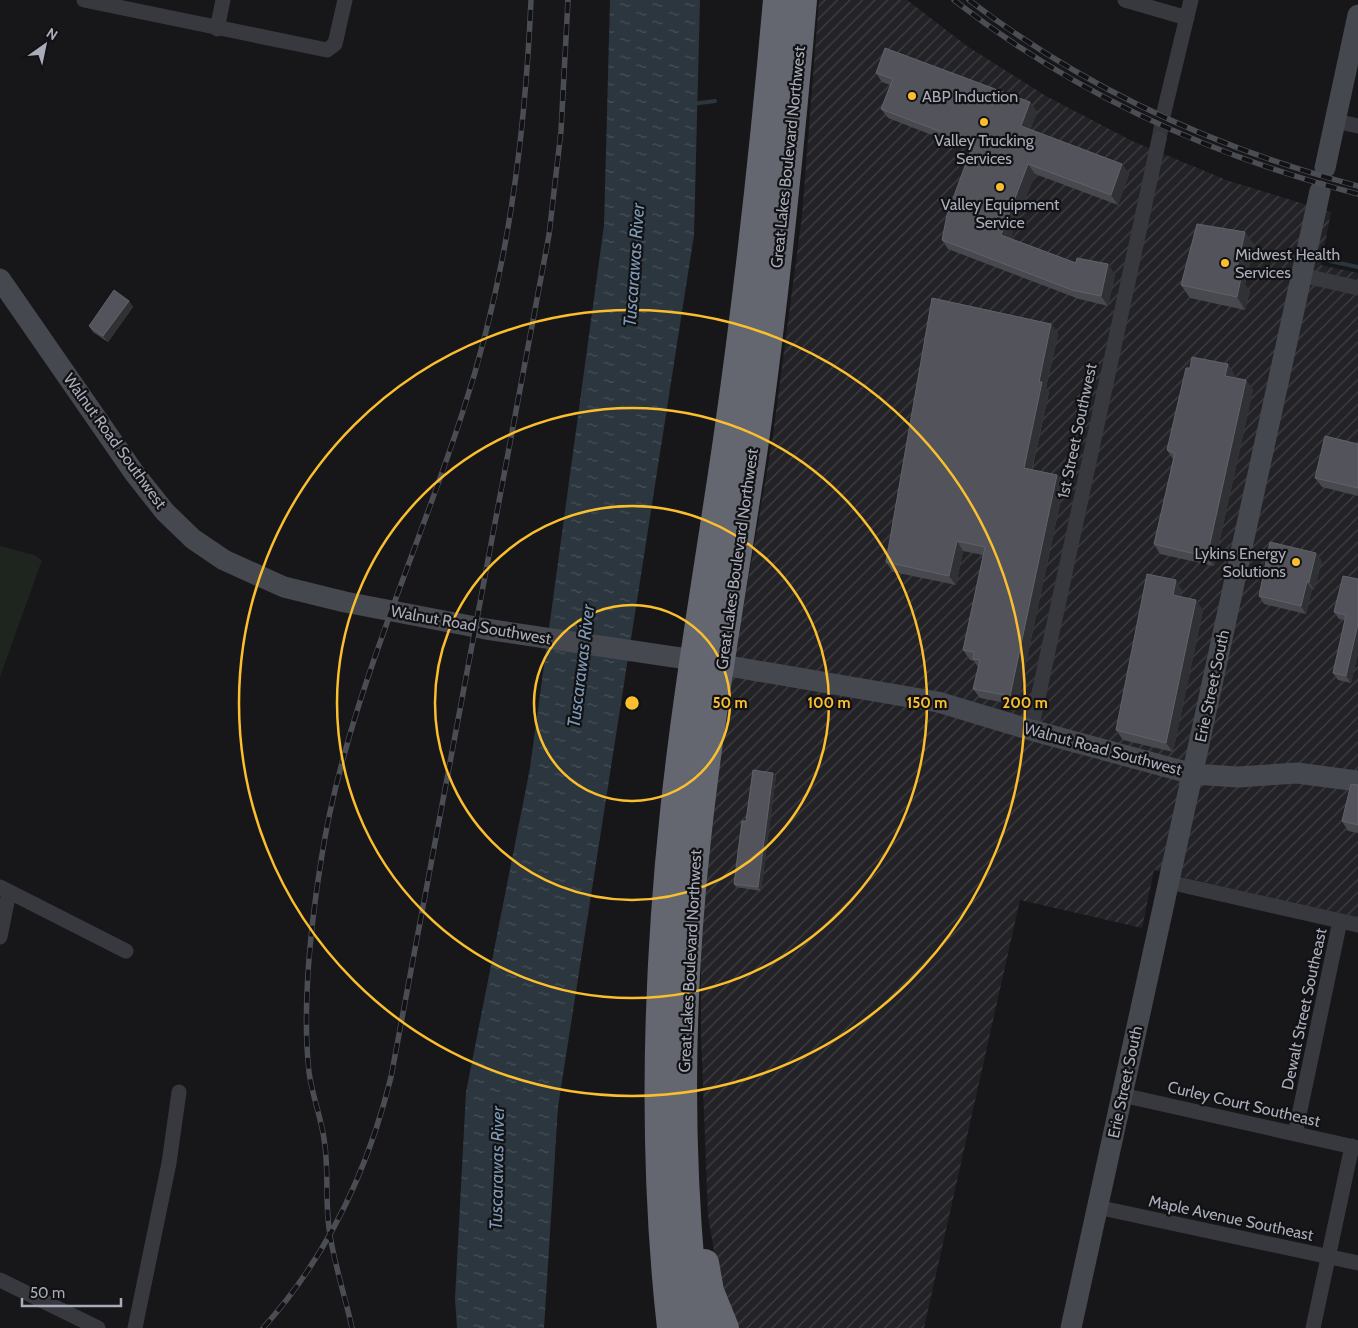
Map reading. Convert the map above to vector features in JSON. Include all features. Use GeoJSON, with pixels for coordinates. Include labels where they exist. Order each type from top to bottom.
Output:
{"type":"FeatureCollection","features":[{"type":"Feature","properties":{"kind":"highway","name":"Great Lakes Boulevard Northwest"},"geometry":{"type":"LineString","coordinates":[[671,1328],[660,1174],[659,1026],[666,899],[674,811],[694,660],[738,363],[777,0]]}},
{"type":"Feature","properties":{"kind":"highway","name":"Great Lakes Boulevard Northwest"},"geometry":{"type":"LineString","coordinates":[[697,1328],[690,1250],[684,1130],[684,1034],[690,906],[697,838],[770,322],[803,0]]}},
{"type":"Feature","properties":{"kind":"highway"},"geometry":{"type":"LineString","coordinates":[[684,1130],[706,1272],[714,1301],[725,1328]]}},
{"type":"Feature","properties":{"kind":"main road"},"geometry":{"type":"LineString","coordinates":[[1325,168],[1358,15]]}},
{"type":"Feature","properties":{"kind":"main road","name":"Erie Street South"},"geometry":{"type":"LineString","coordinates":[[1071,1328],[1320,191]]}},
{"type":"Feature","properties":{"kind":"main road","name":"Walnut Road Southwest"},"geometry":{"type":"LineString","coordinates":[[0,279],[152,498],[179,526],[209,550],[240,569],[284,587],[345,602],[502,632],[654,656],[694,660],[938,702],[1031,730],[1193,774],[1238,777],[1297,773],[1358,780]]}},
{"type":"Feature","properties":{"kind":"street"},"geometry":{"type":"LineString","coordinates":[[84,0],[316,49],[332,48],[339,32],[345,0]]}},
{"type":"Feature","properties":{"kind":"street"},"geometry":{"type":"LineString","coordinates":[[217,29],[223,0]]}},
{"type":"Feature","properties":{"kind":"street"},"geometry":{"type":"LineString","coordinates":[[1125,0],[1187,18]]}},
{"type":"Feature","properties":{"kind":"street"},"geometry":{"type":"LineString","coordinates":[[1164,112],[1191,0]]}},
{"type":"Feature","properties":{"kind":"street"},"geometry":{"type":"LineString","coordinates":[[1335,121],[1358,126]]}},
{"type":"Feature","properties":{"kind":"street","name":"1st Street Southwest"},"geometry":{"type":"LineString","coordinates":[[1031,730],[1159,139]]}},
{"type":"Feature","properties":{"kind":"street"},"geometry":{"type":"LineString","coordinates":[[1301,275],[1358,288]]}},
{"type":"Feature","properties":{"kind":"street"},"geometry":{"type":"LineString","coordinates":[[1169,882],[1358,925]]}},
{"type":"Feature","properties":{"kind":"street"},"geometry":{"type":"LineString","coordinates":[[0,937],[5,889],[126,951]]}},
{"type":"Feature","properties":{"kind":"street","name":"Dewalt Street Southeast"},"geometry":{"type":"LineString","coordinates":[[1295,1134],[1340,921]]}},
{"type":"Feature","properties":{"kind":"street"},"geometry":{"type":"LineString","coordinates":[[135,1328],[169,1163],[179,1092]]}},
{"type":"Feature","properties":{"kind":"street","name":"Curley Court Southeast"},"geometry":{"type":"LineString","coordinates":[[1122,1095],[1355,1147]]}},
{"type":"Feature","properties":{"kind":"street"},"geometry":{"type":"LineString","coordinates":[[1313,1328],[1355,1147]]}},
{"type":"Feature","properties":{"kind":"street","name":"Maple Avenue Southeast"},"geometry":{"type":"LineString","coordinates":[[1097,1207],[1358,1263]]}},
{"type":"Feature","properties":{"kind":"street"},"geometry":{"type":"LineString","coordinates":[[0,1280],[98,1328]]}},
{"type":"Feature","properties":{"kind":"shaded area"},"geometry":{"type":"Polygon","coordinates":[[[819,0],[907,0],[967,46],[1046,96],[1132,141],[1229,181],[1331,212],[1321,265],[1358,273],[1358,919],[1154,870],[1142,928],[1020,900],[924,1328],[736,1328],[723,1303],[708,1216],[701,1035],[701,944],[707,851],[736,651],[772,442],[802,216],[819,0]]]}},
{"type":"Feature","properties":{"kind":"shaded area"},"geometry":{"type":"Polygon","coordinates":[[[0,546],[34,555],[42,560],[0,677],[0,546]]]}},
{"type":"Feature","properties":{"kind":"water","name":"Tuscarawas River"},"geometry":{"type":"Polygon","coordinates":[[[610,0],[700,0],[694,235],[558,1107],[544,1328],[457,1328],[455,1299],[466,1092],[530,768],[604,225],[610,0]]]}},
{"type":"Feature","properties":{"kind":"building"},"geometry":{"type":"Polygon","coordinates":[[[885,48],[1030,102],[1021,126],[1122,164],[1111,195],[1028,164],[1001,235],[1076,263],[1077,258],[1108,264],[1101,296],[1072,290],[942,240],[947,215],[973,144],[881,109],[893,79],[876,73],[885,48]]]}},
{"type":"Feature","properties":{"kind":"building","name":"Midwest Health Services"},"geometry":{"type":"Polygon","coordinates":[[[1197,224],[1245,232],[1235,277],[1241,278],[1237,297],[1181,285],[1197,224]]]}},
{"type":"Feature","properties":{"kind":"building"},"geometry":{"type":"Polygon","coordinates":[[[114,290],[129,301],[103,336],[89,326],[114,290]]]}},
{"type":"Feature","properties":{"kind":"building"},"geometry":{"type":"Polygon","coordinates":[[[932,298],[1051,324],[1039,382],[1042,382],[1024,468],[1057,475],[1010,696],[973,689],[980,660],[973,659],[974,652],[963,650],[985,547],[957,541],[949,576],[886,562],[932,298]]]}},
{"type":"Feature","properties":{"kind":"building"},"geometry":{"type":"Polygon","coordinates":[[[1192,357],[1228,364],[1225,376],[1246,380],[1207,557],[1154,544],[1175,453],[1167,450],[1186,368],[1190,368],[1192,357]]]}},
{"type":"Feature","properties":{"kind":"building"},"geometry":{"type":"Polygon","coordinates":[[[1325,436],[1358,444],[1358,488],[1315,478],[1325,436]]]}},
{"type":"Feature","properties":{"kind":"building"},"geometry":{"type":"Polygon","coordinates":[[[1270,542],[1316,553],[1301,606],[1259,596],[1270,542]]]}},
{"type":"Feature","properties":{"kind":"building"},"geometry":{"type":"Polygon","coordinates":[[[1147,574],[1176,580],[1173,595],[1196,600],[1166,743],[1116,730],[1147,574]]]}},
{"type":"Feature","properties":{"kind":"building"},"geometry":{"type":"Polygon","coordinates":[[[1343,576],[1358,579],[1358,624],[1346,676],[1333,673],[1346,615],[1334,612],[1343,576]]]}},
{"type":"Feature","properties":{"kind":"building"},"geometry":{"type":"Polygon","coordinates":[[[753,770],[773,773],[758,887],[734,884],[742,821],[746,821],[753,770]]]}},
{"type":"Feature","properties":{"kind":"building"},"geometry":{"type":"Polygon","coordinates":[[[1351,784],[1358,785],[1358,825],[1342,821],[1351,784]]]}},
{"type":"Feature","properties":{"kind":"waterway"},"geometry":{"type":"LineString","coordinates":[[692,104],[715,101]]}},
{"type":"Feature","properties":{"kind":"waterway"},"geometry":{"type":"LineString","coordinates":[[1330,261],[1358,267]]}},
{"type":"Feature","properties":{"kind":"tunnel"},"geometry":{"type":"LineString","coordinates":[[1159,139],[1164,112]]}},
{"type":"Feature","properties":{"kind":"railway"},"geometry":{"type":"LineString","coordinates":[[352,1328],[331,1240],[323,1131],[312,1089],[307,1047],[307,994],[317,886],[332,804],[346,747],[383,634],[463,411],[491,310],[511,208],[518,156],[524,104],[531,0]]}},
{"type":"Feature","properties":{"kind":"railway"},"geometry":{"type":"LineString","coordinates":[[263,1328],[307,1272],[326,1242],[342,1211],[370,1145],[382,1112],[391,1077],[549,235],[561,131],[568,0]]}},
{"type":"Feature","properties":{"kind":"railway"},"geometry":{"type":"LineString","coordinates":[[954,0],[1000,34],[1047,65],[1096,93],[1146,118],[1197,141],[1250,161],[1303,179],[1358,194]]}},
{"type":"Feature","properties":{"kind":"railway"},"geometry":{"type":"LineString","coordinates":[[969,0],[1013,32],[1059,61],[1106,88],[1154,112],[1254,154],[1358,186]]}},
{"type":"Feature","properties":{"kind":"place","name":"ABP Induction"},"geometry":{"type":"Point","coordinates":[912,96]}},
{"type":"Feature","properties":{"kind":"place","name":"Valley Trucking Services"},"geometry":{"type":"Point","coordinates":[984,122]}},
{"type":"Feature","properties":{"kind":"place","name":"Valley Equipment Service"},"geometry":{"type":"Point","coordinates":[1000,187]}},
{"type":"Feature","properties":{"kind":"place","name":"Midwest Health Services"},"geometry":{"type":"Point","coordinates":[1225,263]}},
{"type":"Feature","properties":{"kind":"place","name":"Lykins Energy Solutions"},"geometry":{"type":"Point","coordinates":[1296,562]}}]}
